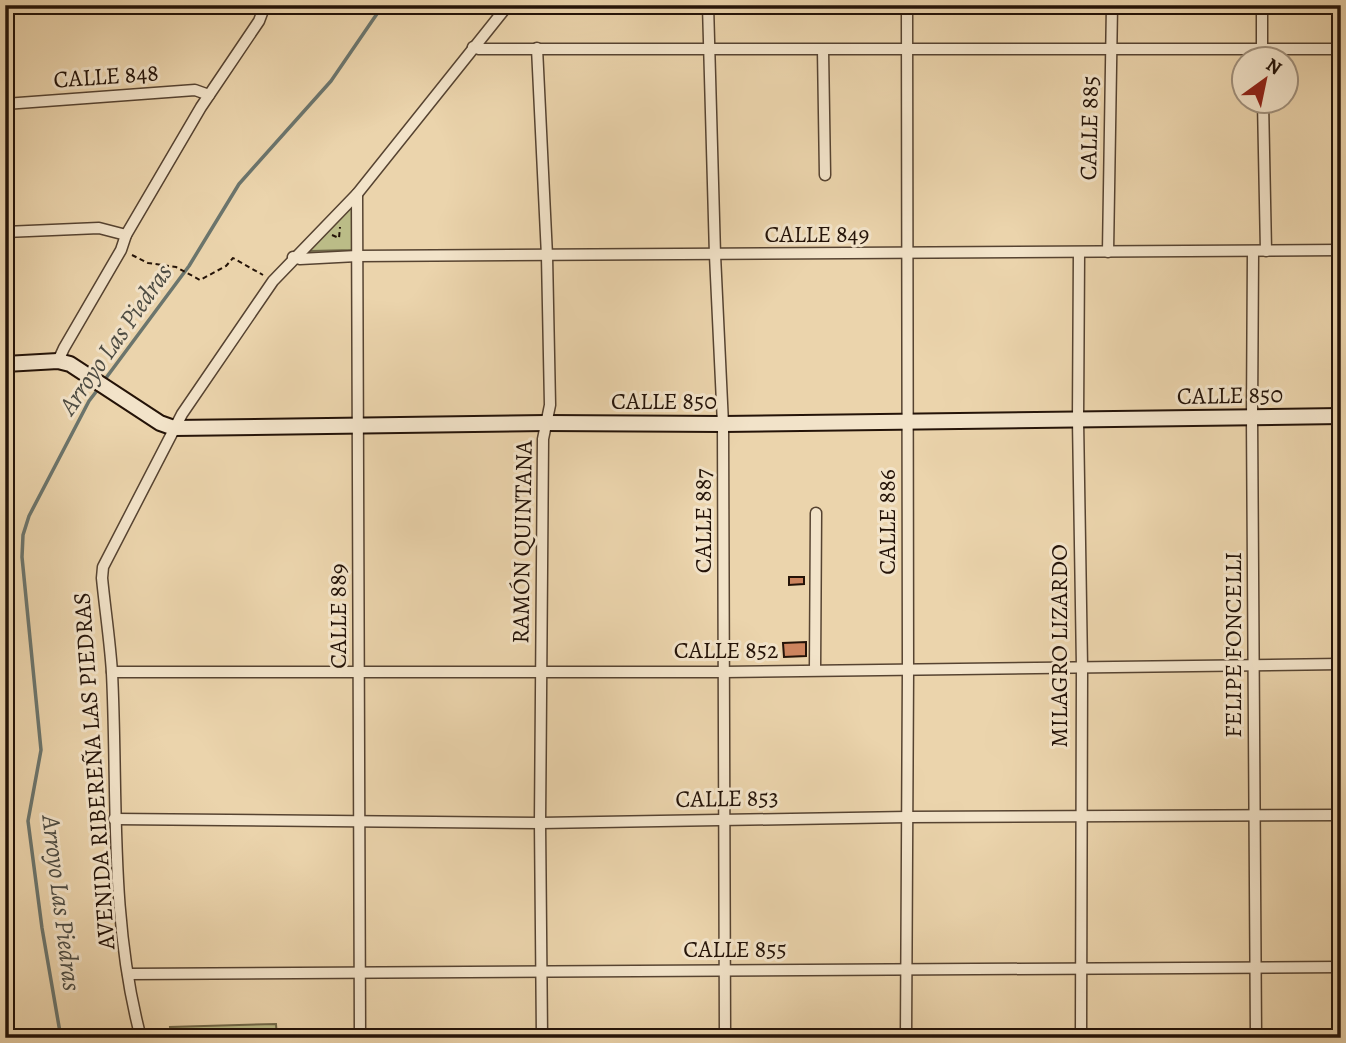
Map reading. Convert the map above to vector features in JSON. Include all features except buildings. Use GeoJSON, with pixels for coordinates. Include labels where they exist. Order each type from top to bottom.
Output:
{"type":"FeatureCollection","features":[{"type":"Feature","properties":{"kind":"main road","name":"CALLE 850"},"geometry":{"type":"LineString","coordinates":[[5,364],[58,361],[70,364],[160,423],[174,428],[1341,416]]}},
{"type":"Feature","properties":{"kind":"street"},"geometry":{"type":"LineString","coordinates":[[58,361],[121,250],[126,235],[209,96],[259,21],[265,5]]}},
{"type":"Feature","properties":{"kind":"street","name":"AVENIDA RIBEREÑA LAS PIEDRAS"},"geometry":{"type":"LineString","coordinates":[[141,1038],[128,974],[115,855],[112,672],[103,567],[174,428],[273,281],[293,257],[357,194],[508,5]]}},
{"type":"Feature","properties":{"kind":"street","name":"CALLE 887"},"geometry":{"type":"LineString","coordinates":[[708,5],[723,424],[725,1038]]}},
{"type":"Feature","properties":{"kind":"street","name":"CALLE 886"},"geometry":{"type":"LineString","coordinates":[[906,1038],[907,5]]}},
{"type":"Feature","properties":{"kind":"street","name":"CALLE 885"},"geometry":{"type":"LineString","coordinates":[[1108,252],[1112,5]]}},
{"type":"Feature","properties":{"kind":"street"},"geometry":{"type":"LineString","coordinates":[[1262,5],[1262,46]]}},
{"type":"Feature","properties":{"kind":"street"},"geometry":{"type":"LineString","coordinates":[[472,47],[823,50],[1111,48],[1230,53]]}},
{"type":"Feature","properties":{"kind":"street","name":"RAMÓN QUINTANA"},"geometry":{"type":"LineString","coordinates":[[537,48],[547,256],[550,405],[543,439],[540,823],[542,1038]]}},
{"type":"Feature","properties":{"kind":"street"},"geometry":{"type":"LineString","coordinates":[[1300,52],[1341,49]]}},
{"type":"Feature","properties":{"kind":"street"},"geometry":{"type":"LineString","coordinates":[[823,50],[825,175]]}},
{"type":"Feature","properties":{"kind":"street","name":"CALLE 848"},"geometry":{"type":"LineString","coordinates":[[5,104],[195,90],[209,96]]}},
{"type":"Feature","properties":{"kind":"street"},"geometry":{"type":"LineString","coordinates":[[1263,116],[1266,251]]}},
{"type":"Feature","properties":{"kind":"street","name":"CALLE 889"},"geometry":{"type":"LineString","coordinates":[[357,194],[360,1038]]}},
{"type":"Feature","properties":{"kind":"street"},"geometry":{"type":"LineString","coordinates":[[5,232],[99,228],[126,235]]}},
{"type":"Feature","properties":{"kind":"street","name":"CALLE 849"},"geometry":{"type":"LineString","coordinates":[[293,257],[1341,250]]}},
{"type":"Feature","properties":{"kind":"street","name":"FELIPE FONCELLI"},"geometry":{"type":"LineString","coordinates":[[1253,252],[1256,1038]]}},
{"type":"Feature","properties":{"kind":"street","name":"MILAGRO LIZARDO"},"geometry":{"type":"LineString","coordinates":[[1079,253],[1078,420],[1082,667],[1080,1038]]}},
{"type":"Feature","properties":{"kind":"street"},"geometry":{"type":"LineString","coordinates":[[816,513],[816,670]]}},
{"type":"Feature","properties":{"kind":"street","name":"CALLE 852"},"geometry":{"type":"LineString","coordinates":[[112,672],[724,672],[1341,664]]}},
{"type":"Feature","properties":{"kind":"street","name":"CALLE 853"},"geometry":{"type":"LineString","coordinates":[[114,819],[540,823],[908,817],[1341,815]]}},
{"type":"Feature","properties":{"kind":"street","name":"CALLE 855"},"geometry":{"type":"LineString","coordinates":[[128,974],[1341,967]]}},
{"type":"Feature","properties":{"kind":"path"},"geometry":{"type":"LineString","coordinates":[[121,250],[148,263],[176,267],[200,280],[226,266],[233,258],[273,281]]}},
{"type":"Feature","properties":{"kind":"green space"},"geometry":{"type":"Polygon","coordinates":[[[353,205],[353,250],[310,251],[308,248],[353,205]]]}},
{"type":"Feature","properties":{"kind":"green space"},"geometry":{"type":"Polygon","coordinates":[[[276,1024],[277,1038],[171,1038],[170,1027],[276,1024]]]}},
{"type":"Feature","properties":{"kind":"waterway","name":"Arroyo Las Piedras"},"geometry":{"type":"LineString","coordinates":[[103,382],[189,266],[239,184],[331,81],[383,5]]}},
{"type":"Feature","properties":{"kind":"waterway","name":"Arroyo Las Piedras"},"geometry":{"type":"LineString","coordinates":[[61,1038],[42,928],[28,821],[41,750],[22,557],[23,535],[29,516],[89,401],[99,388]]}}]}
